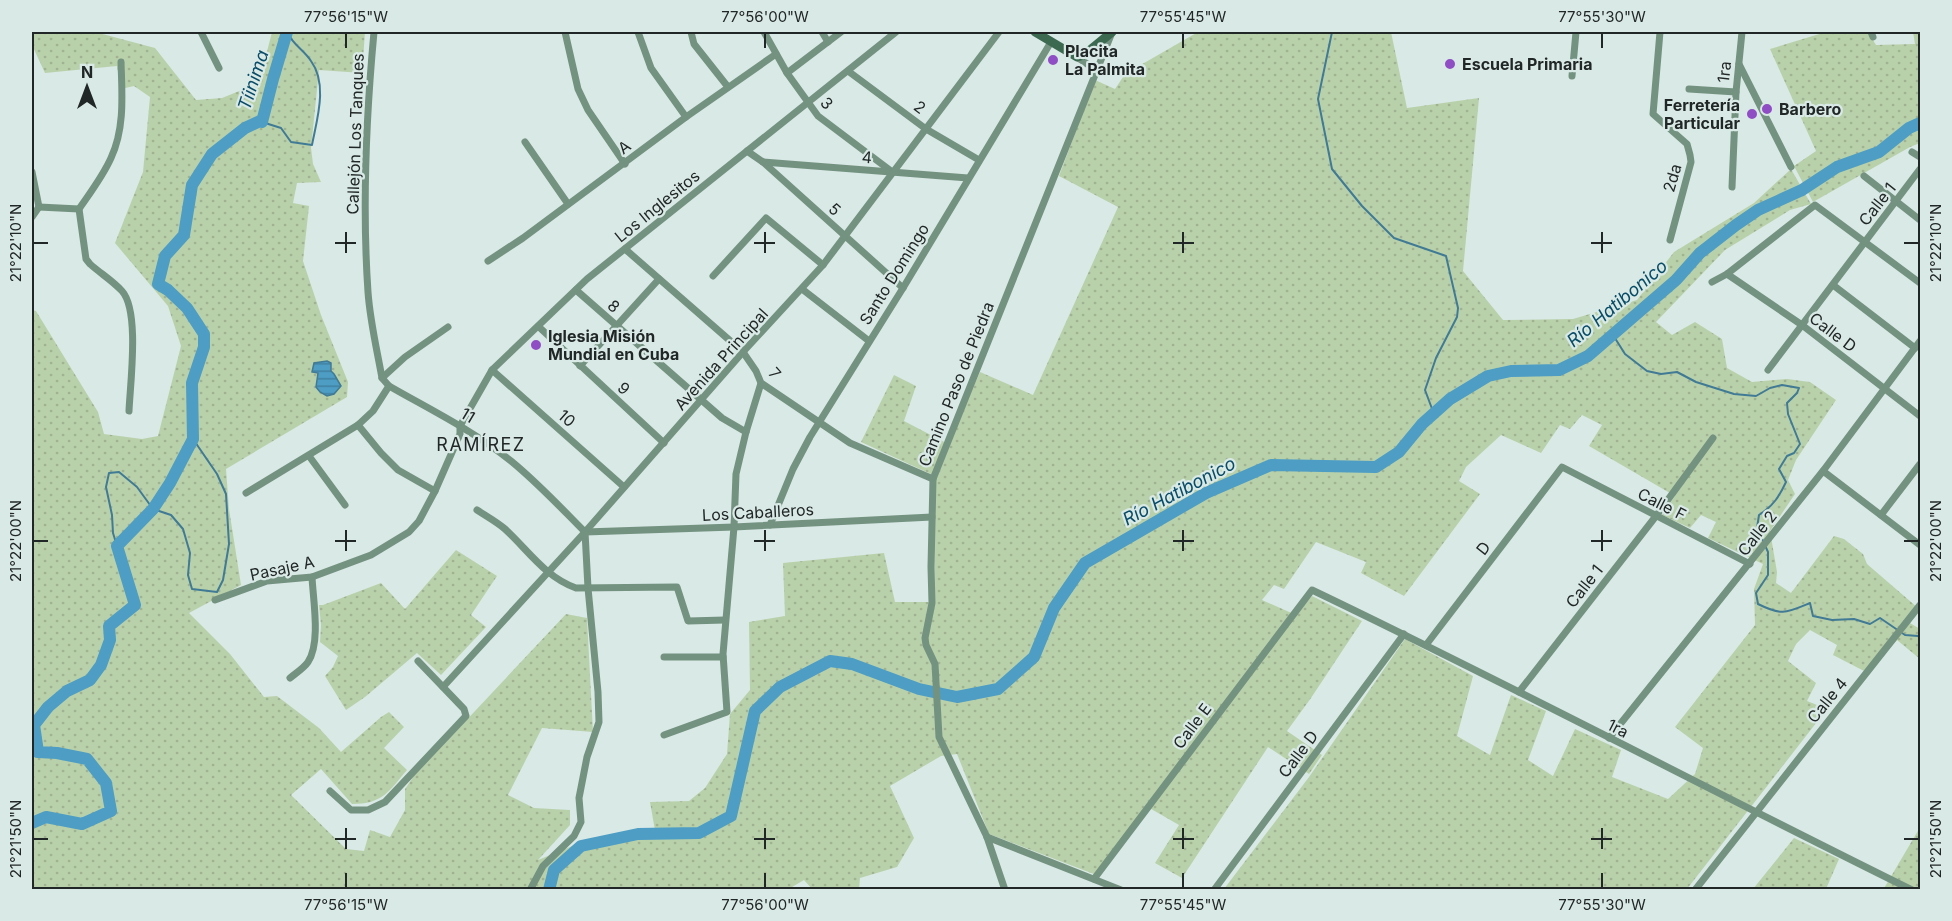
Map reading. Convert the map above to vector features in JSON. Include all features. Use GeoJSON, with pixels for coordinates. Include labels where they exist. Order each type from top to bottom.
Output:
{"type":"FeatureCollection","features":[{"type":"Feature","properties":{"kind":"main road"},"geometry":{"type":"LineString","coordinates":[[1035,32],[1077,57],[1084,55],[1112,32]]}},
{"type":"Feature","properties":{"kind":"street"},"geometry":{"type":"LineString","coordinates":[[201,32],[219,68]]}},
{"type":"Feature","properties":{"kind":"street","name":"Callejón Los Tanques"},"geometry":{"type":"LineString","coordinates":[[374,32],[367,110],[364,196],[368,294],[385,382]]}},
{"type":"Feature","properties":{"kind":"street"},"geometry":{"type":"LineString","coordinates":[[565,32],[578,89],[588,110],[624,164]]}},
{"type":"Feature","properties":{"kind":"street"},"geometry":{"type":"LineString","coordinates":[[638,32],[651,68],[686,117]]}},
{"type":"Feature","properties":{"kind":"street"},"geometry":{"type":"LineString","coordinates":[[691,32],[694,44],[728,87]]}},
{"type":"Feature","properties":{"kind":"street","name":"3"},"geometry":{"type":"LineString","coordinates":[[764,32],[787,73],[818,116],[893,172]]}},
{"type":"Feature","properties":{"kind":"street"},"geometry":{"type":"LineString","coordinates":[[822,32],[828,42]]}},
{"type":"Feature","properties":{"kind":"street"},"geometry":{"type":"LineString","coordinates":[[787,73],[841,32]]}},
{"type":"Feature","properties":{"kind":"street","name":"Los Inglesitos"},"geometry":{"type":"LineString","coordinates":[[460,426],[492,370],[587,279],[896,32]]}},
{"type":"Feature","properties":{"kind":"street","name":"Avenida Principal"},"geometry":{"type":"LineString","coordinates":[[443,687],[585,532],[743,352],[823,265],[999,32]]}},
{"type":"Feature","properties":{"kind":"street","name":"Camino Paso de Piedra"},"geometry":{"type":"LineString","coordinates":[[1005,890],[987,837],[939,737],[935,664],[925,638],[932,603],[933,479],[1112,32]]}},
{"type":"Feature","properties":{"kind":"street"},"geometry":{"type":"LineString","coordinates":[[1572,76],[1576,32]]}},
{"type":"Feature","properties":{"kind":"street","name":"2da"},"geometry":{"type":"LineString","coordinates":[[1660,32],[1653,114],[1686,144],[1691,162],[1670,240]]}},
{"type":"Feature","properties":{"kind":"street","name":"1ra"},"geometry":{"type":"LineString","coordinates":[[1732,188],[1736,92],[1742,32]]}},
{"type":"Feature","properties":{"kind":"street","name":"Santo Domingo"},"geometry":{"type":"LineString","coordinates":[[770,525],[793,469],[819,423],[1051,42]]}},
{"type":"Feature","properties":{"kind":"street","name":"A"},"geometry":{"type":"LineString","coordinates":[[488,261],[776,54]]}},
{"type":"Feature","properties":{"kind":"street"},"geometry":{"type":"LineString","coordinates":[[1077,57],[1096,70]]}},
{"type":"Feature","properties":{"kind":"street"},"geometry":{"type":"LineString","coordinates":[[121,62],[122,107],[117,144],[107,166],[79,209],[86,259],[122,291],[128,304],[134,333],[129,411]]}},
{"type":"Feature","properties":{"kind":"street"},"geometry":{"type":"LineString","coordinates":[[1739,64],[1791,166]]}},
{"type":"Feature","properties":{"kind":"street","name":"2"},"geometry":{"type":"LineString","coordinates":[[848,71],[926,129],[980,160]]}},
{"type":"Feature","properties":{"kind":"street"},"geometry":{"type":"LineString","coordinates":[[1689,89],[1736,92]]}},
{"type":"Feature","properties":{"kind":"street"},"geometry":{"type":"LineString","coordinates":[[525,142],[568,204]]}},
{"type":"Feature","properties":{"kind":"street","name":"5"},"geometry":{"type":"LineString","coordinates":[[747,151],[763,162],[903,288]]}},
{"type":"Feature","properties":{"kind":"street"},"geometry":{"type":"LineString","coordinates":[[1912,152],[1920,157]]}},
{"type":"Feature","properties":{"kind":"street","name":"4"},"geometry":{"type":"LineString","coordinates":[[763,162],[968,178]]}},
{"type":"Feature","properties":{"kind":"street","name":"Calle 1"},"geometry":{"type":"LineString","coordinates":[[1768,370],[1920,169]]}},
{"type":"Feature","properties":{"kind":"street"},"geometry":{"type":"LineString","coordinates":[[32,172],[39,207],[32,217]]}},
{"type":"Feature","properties":{"kind":"street"},"geometry":{"type":"LineString","coordinates":[[1864,177],[1920,220]]}},
{"type":"Feature","properties":{"kind":"street"},"geometry":{"type":"LineString","coordinates":[[1712,282],[1727,274],[1815,205],[1920,283]]}},
{"type":"Feature","properties":{"kind":"street"},"geometry":{"type":"LineString","coordinates":[[39,207],[79,209]]}},
{"type":"Feature","properties":{"kind":"street"},"geometry":{"type":"LineString","coordinates":[[713,276],[766,218],[823,265]]}},
{"type":"Feature","properties":{"kind":"street","name":"7"},"geometry":{"type":"LineString","coordinates":[[625,249],[743,352],[761,383],[850,443],[933,479]]}},
{"type":"Feature","properties":{"kind":"street","name":"Calle D"},"geometry":{"type":"LineString","coordinates":[[1727,274],[1802,325],[1920,416]]}},
{"type":"Feature","properties":{"kind":"street"},"geometry":{"type":"LineString","coordinates":[[580,366],[659,279]]}},
{"type":"Feature","properties":{"kind":"street"},"geometry":{"type":"LineString","coordinates":[[1833,285],[1916,348]]}},
{"type":"Feature","properties":{"kind":"street"},"geometry":{"type":"LineString","coordinates":[[802,289],[869,341]]}},
{"type":"Feature","properties":{"kind":"street","name":"8"},"geometry":{"type":"LineString","coordinates":[[576,290],[722,418],[746,432]]}},
{"type":"Feature","properties":{"kind":"street"},"geometry":{"type":"LineString","coordinates":[[246,493],[358,425],[373,411],[385,382],[405,357],[448,327]]}},
{"type":"Feature","properties":{"kind":"street","name":"9"},"geometry":{"type":"LineString","coordinates":[[539,327],[664,443]]}},
{"type":"Feature","properties":{"kind":"street","name":"Calle 2"},"geometry":{"type":"LineString","coordinates":[[1609,738],[1823,471],[1920,341]]}},
{"type":"Feature","properties":{"kind":"street","name":"10"},"geometry":{"type":"LineString","coordinates":[[492,370],[624,487]]}},
{"type":"Feature","properties":{"kind":"street","name":"11"},"geometry":{"type":"LineString","coordinates":[[385,382],[484,441],[512,462],[585,532]]}},
{"type":"Feature","properties":{"kind":"street"},"geometry":{"type":"LineString","coordinates":[[664,735],[728,712],[723,657],[736,474],[761,383]]}},
{"type":"Feature","properties":{"kind":"street"},"geometry":{"type":"LineString","coordinates":[[358,425],[381,453],[399,470],[435,490]]}},
{"type":"Feature","properties":{"kind":"street","name":"Pasaje A"},"geometry":{"type":"LineString","coordinates":[[215,600],[267,581],[312,577],[371,555],[409,532],[419,521],[435,490],[460,434],[460,426]]}},
{"type":"Feature","properties":{"kind":"street","name":"Calle 1"},"geometry":{"type":"LineString","coordinates":[[1519,692],[1656,516],[1713,438]]}},
{"type":"Feature","properties":{"kind":"street"},"geometry":{"type":"LineString","coordinates":[[309,456],[345,505]]}},
{"type":"Feature","properties":{"kind":"street"},"geometry":{"type":"LineString","coordinates":[[1881,515],[1920,464]]}},
{"type":"Feature","properties":{"kind":"street","name":"Calle F"},"geometry":{"type":"LineString","coordinates":[[1562,467],[1750,564]]}},
{"type":"Feature","properties":{"kind":"street","name":"D"},"geometry":{"type":"LineString","coordinates":[[1426,645],[1562,467]]}},
{"type":"Feature","properties":{"kind":"street"},"geometry":{"type":"LineString","coordinates":[[1823,471],[1920,545]]}},
{"type":"Feature","properties":{"kind":"street"},"geometry":{"type":"LineString","coordinates":[[477,510],[503,528],[547,572],[570,586],[576,588],[677,587],[688,621],[725,620]]}},
{"type":"Feature","properties":{"kind":"street","name":"Los Caballeros"},"geometry":{"type":"LineString","coordinates":[[585,532],[932,517]]}},
{"type":"Feature","properties":{"kind":"street"},"geometry":{"type":"LineString","coordinates":[[530,890],[543,866],[574,836],[581,822],[579,798],[587,757],[599,722],[585,532]]}},
{"type":"Feature","properties":{"kind":"street"},"geometry":{"type":"LineString","coordinates":[[290,678],[308,662],[314,644],[316,625],[312,577]]}},
{"type":"Feature","properties":{"kind":"street","name":"1ra"},"geometry":{"type":"LineString","coordinates":[[1312,590],[1426,645],[1911,890]]}},
{"type":"Feature","properties":{"kind":"street","name":"Calle E"},"geometry":{"type":"LineString","coordinates":[[1094,879],[1312,590]]}},
{"type":"Feature","properties":{"kind":"street","name":"Calle 4"},"geometry":{"type":"LineString","coordinates":[[1695,890],[1920,605]]}},
{"type":"Feature","properties":{"kind":"street","name":"Calle D"},"geometry":{"type":"LineString","coordinates":[[1214,890],[1404,634]]}},
{"type":"Feature","properties":{"kind":"street"},"geometry":{"type":"LineString","coordinates":[[664,657],[723,657]]}},
{"type":"Feature","properties":{"kind":"street"},"geometry":{"type":"LineString","coordinates":[[330,791],[351,810],[368,810],[385,802],[466,716],[464,709],[418,661]]}},
{"type":"Feature","properties":{"kind":"street"},"geometry":{"type":"LineString","coordinates":[[987,837],[1120,890]]}},
{"type":"Feature","properties":{"kind":"green space"},"geometry":{"type":"Polygon","coordinates":[[[32,32],[95,32],[155,48],[196,100],[222,98],[259,83],[272,32],[365,32],[362,73],[319,70],[311,148],[313,164],[321,182],[297,183],[293,203],[309,206],[303,261],[321,315],[348,382],[347,397],[226,469],[229,509],[241,585],[189,613],[230,654],[264,697],[277,696],[319,728],[341,752],[389,712],[404,727],[384,748],[407,770],[390,790],[378,799],[352,804],[321,769],[291,795],[346,849],[364,851],[370,830],[390,837],[405,810],[405,789],[414,776],[566,614],[587,618],[593,732],[542,728],[508,795],[534,808],[570,810],[570,825],[538,860],[582,842],[656,836],[650,802],[689,801],[705,788],[727,754],[730,714],[750,690],[749,622],[785,616],[783,563],[884,553],[895,602],[935,602],[933,475],[861,442],[894,375],[916,386],[904,421],[948,444],[980,372],[1033,395],[1118,207],[1059,176],[1095,80],[1115,89],[1125,74],[1198,32],[1391,32],[1407,108],[1479,98],[1463,271],[1503,320],[1573,319],[1637,300],[1674,252],[1754,203],[1791,169],[1811,204],[1790,210],[1725,250],[1656,322],[1672,335],[1695,322],[1722,339],[1727,368],[1752,382],[1787,379],[1810,382],[1836,400],[1796,460],[1788,480],[1795,494],[1770,531],[1777,572],[1776,583],[1791,593],[1834,536],[1844,539],[1863,554],[1867,564],[1918,608],[1910,623],[1920,629],[1920,659],[1897,640],[1868,673],[1833,655],[1837,645],[1810,630],[1796,644],[1788,661],[1816,683],[1807,701],[1827,709],[1687,889],[1224,889],[1309,777],[1405,639],[1473,676],[1457,736],[1490,755],[1511,695],[1546,711],[1528,760],[1553,776],[1575,729],[1621,750],[1612,777],[1668,799],[1695,774],[1703,748],[1675,727],[1755,625],[1754,589],[1763,564],[1708,538],[1716,522],[1701,515],[1690,528],[1662,515],[1675,496],[1589,446],[1602,425],[1582,415],[1570,429],[1560,425],[1541,453],[1501,435],[1466,467],[1459,481],[1480,494],[1404,596],[1361,573],[1366,562],[1316,542],[1284,589],[1274,585],[1262,600],[1296,615],[1312,596],[1362,621],[1287,731],[1322,755],[1309,774],[1268,747],[1182,878],[1155,863],[1179,825],[1146,806],[1099,876],[989,834],[957,754],[941,756],[890,786],[914,838],[897,867],[860,878],[859,889],[812,889],[804,880],[787,890],[32,889],[32,310],[36,311],[98,412],[104,434],[142,439],[158,436],[181,346],[168,306],[115,243],[143,172],[150,97],[134,86],[121,89],[117,66],[45,73],[32,45],[32,32]]]}},
{"type":"Feature","properties":{"kind":"green space"},"geometry":{"type":"Polygon","coordinates":[[[1826,32],[1868,32],[1876,45],[1915,44],[1913,32],[1920,32],[1920,143],[1813,202],[1794,166],[1816,151],[1770,49],[1826,32]]]}},
{"type":"Feature","properties":{"kind":"green space"},"geometry":{"type":"Polygon","coordinates":[[[456,550],[497,576],[471,615],[486,627],[441,675],[417,653],[346,710],[325,676],[333,667],[338,656],[320,642],[319,605],[381,583],[405,609],[456,550]]]}},
{"type":"Feature","properties":{"kind":"green space"},"geometry":{"type":"Polygon","coordinates":[[[1920,827],[1920,889],[1883,890],[1919,829],[1920,827]]]}},
{"type":"Feature","properties":{"kind":"green space"},"geometry":{"type":"Polygon","coordinates":[[[1794,838],[1839,859],[1826,889],[1753,889],[1794,838]]]}},
{"type":"Feature","properties":{"kind":"water"},"geometry":{"type":"Polygon","coordinates":[[[327,361],[331,363],[331,371],[341,386],[334,394],[327,396],[316,387],[318,373],[312,372],[314,363],[327,361]]]}},
{"type":"Feature","properties":{"kind":"waterway"},"geometry":{"type":"LineString","coordinates":[[262,122],[281,128],[291,142],[312,145],[320,102],[319,80],[311,61],[287,32]]}},
{"type":"Feature","properties":{"kind":"waterway","name":"Tíinima"},"geometry":{"type":"LineString","coordinates":[[32,823],[46,817],[82,824],[111,811],[106,783],[87,759],[38,752],[34,725],[48,707],[67,691],[90,680],[101,665],[110,640],[109,626],[135,605],[117,546],[153,509],[170,483],[193,439],[192,383],[204,347],[204,334],[187,308],[158,284],[165,256],[184,235],[192,185],[212,154],[245,128],[262,122],[287,32]]}},
{"type":"Feature","properties":{"kind":"waterway"},"geometry":{"type":"LineString","coordinates":[[1332,32],[1318,99],[1332,169],[1362,206],[1394,238],[1446,256],[1458,308],[1457,317],[1436,358],[1425,390],[1434,414]]}},
{"type":"Feature","properties":{"kind":"waterway","name":"Río Hatibonico"},"geometry":{"type":"LineString","coordinates":[[549,890],[554,870],[581,846],[638,834],[699,833],[731,816],[755,711],[780,687],[830,661],[852,664],[919,689],[957,697],[998,689],[1034,657],[1054,608],[1085,563],[1206,493],[1271,465],[1376,467],[1399,452],[1422,424],[1450,399],[1488,376],[1511,371],[1559,370],[1588,356],[1676,280],[1700,253],[1736,225],[1758,210],[1802,190],[1837,167],[1879,152],[1909,128],[1920,123]]}},
{"type":"Feature","properties":{"kind":"waterway"},"geometry":{"type":"LineString","coordinates":[[1613,335],[1625,354],[1647,371],[1661,374],[1677,372],[1696,382],[1734,394],[1756,396],[1770,388],[1782,385],[1799,388],[1787,403],[1788,414],[1800,444],[1794,453],[1787,456],[1779,469],[1786,482],[1781,492],[1772,505],[1759,515],[1757,528],[1768,552],[1768,575],[1756,593],[1758,604],[1784,612],[1810,603],[1813,616],[1832,620],[1854,619],[1870,624],[1880,618],[1905,635],[1920,638]]}},
{"type":"Feature","properties":{"kind":"waterway","name":"Tíinima"},"geometry":{"type":"LineString","coordinates":[[117,546],[106,487],[109,473],[119,472],[137,487],[153,509],[171,515],[183,529],[190,553],[188,575],[192,589],[217,592],[223,580],[229,544],[226,494],[217,474],[193,439]]}},
{"type":"Feature","properties":{"kind":"place","name":"Placita La Palmita"},"geometry":{"type":"Point","coordinates":[1053,60]}},
{"type":"Feature","properties":{"kind":"place","name":"Escuela Primaria"},"geometry":{"type":"Point","coordinates":[1450,64]}},
{"type":"Feature","properties":{"kind":"place","name":"Barbero"},"geometry":{"type":"Point","coordinates":[1767,109]}},
{"type":"Feature","properties":{"kind":"place","name":"Ferretería Particular"},"geometry":{"type":"Point","coordinates":[1752,114]}},
{"type":"Feature","properties":{"kind":"place","name":"Iglesia Misión Mundial en Cuba"},"geometry":{"type":"Point","coordinates":[536,345]}},
{"type":"Feature","properties":{"kind":"district","name":"RAMÍREZ"},"geometry":{"type":"Point","coordinates":[481,444]}}]}
